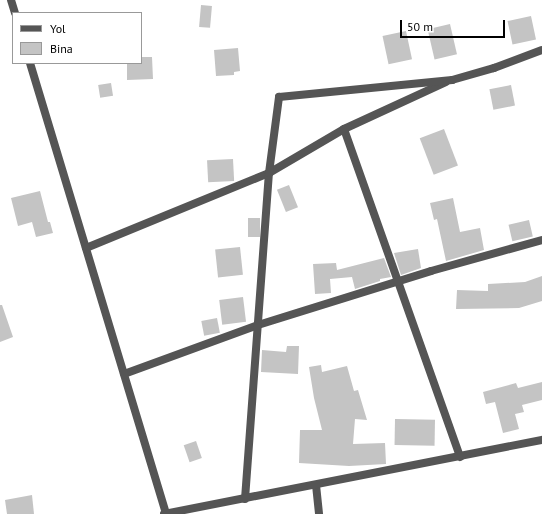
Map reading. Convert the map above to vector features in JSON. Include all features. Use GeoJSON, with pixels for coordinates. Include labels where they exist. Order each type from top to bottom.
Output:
{"type":"FeatureCollection","features":[{"type":"Feature","properties":{"kind":"street"},"geometry":{"type":"LineString","coordinates":[[11,0],[15,12]]}},
{"type":"Feature","properties":{"kind":"street"},"geometry":{"type":"LineString","coordinates":[[86,248],[269,173],[344,129],[452,80],[494,68],[542,50]]}},
{"type":"Feature","properties":{"kind":"street"},"geometry":{"type":"LineString","coordinates":[[30,64],[124,374],[169,514],[542,440]]}},
{"type":"Feature","properties":{"kind":"street"},"geometry":{"type":"LineString","coordinates":[[245,500],[269,173],[279,97],[452,80]]}},
{"type":"Feature","properties":{"kind":"street"},"geometry":{"type":"LineString","coordinates":[[344,129],[460,457]]}},
{"type":"Feature","properties":{"kind":"street"},"geometry":{"type":"LineString","coordinates":[[124,374],[258,325],[397,282],[542,240]]}},
{"type":"Feature","properties":{"kind":"street"},"geometry":{"type":"LineString","coordinates":[[316,485],[319,514]]}},
{"type":"Feature","properties":{"kind":"building"},"geometry":{"type":"Polygon","coordinates":[[[201,5],[212,6],[210,28],[199,27],[201,5]]]}},
{"type":"Feature","properties":{"kind":"building"},"geometry":{"type":"Polygon","coordinates":[[[531,16],[536,39],[513,44],[508,21],[531,16]]]}},
{"type":"Feature","properties":{"kind":"building"},"geometry":{"type":"Polygon","coordinates":[[[450,24],[457,54],[435,59],[428,29],[450,24]]]}},
{"type":"Feature","properties":{"kind":"building"},"geometry":{"type":"Polygon","coordinates":[[[406,31],[412,59],[389,64],[383,36],[406,31]]]}},
{"type":"Feature","properties":{"kind":"building"},"geometry":{"type":"Polygon","coordinates":[[[238,48],[240,71],[234,72],[234,75],[216,76],[214,50],[238,48]]]}},
{"type":"Feature","properties":{"kind":"building"},"geometry":{"type":"Polygon","coordinates":[[[142,57],[152,57],[153,79],[127,80],[127,64],[142,64],[142,57]]]}},
{"type":"Feature","properties":{"kind":"building"},"geometry":{"type":"Polygon","coordinates":[[[111,83],[113,96],[100,98],[98,85],[111,83]]]}},
{"type":"Feature","properties":{"kind":"building"},"geometry":{"type":"Polygon","coordinates":[[[511,85],[515,106],[493,110],[489,89],[511,85]]]}},
{"type":"Feature","properties":{"kind":"building"},"geometry":{"type":"Polygon","coordinates":[[[444,129],[458,165],[434,175],[420,138],[444,129]]]}},
{"type":"Feature","properties":{"kind":"building"},"geometry":{"type":"Polygon","coordinates":[[[233,159],[234,181],[208,182],[207,160],[233,159]]]}},
{"type":"Feature","properties":{"kind":"building"},"geometry":{"type":"Polygon","coordinates":[[[289,185],[298,207],[286,212],[277,190],[289,185]]]}},
{"type":"Feature","properties":{"kind":"building"},"geometry":{"type":"Polygon","coordinates":[[[40,191],[48,222],[50,222],[53,233],[36,237],[32,222],[18,226],[11,198],[40,191]]]}},
{"type":"Feature","properties":{"kind":"building"},"geometry":{"type":"Polygon","coordinates":[[[453,198],[460,232],[480,228],[484,250],[446,261],[437,219],[434,220],[430,203],[453,198]]]}},
{"type":"Feature","properties":{"kind":"building"},"geometry":{"type":"Polygon","coordinates":[[[248,218],[260,218],[260,237],[248,237],[248,218]]]}},
{"type":"Feature","properties":{"kind":"building"},"geometry":{"type":"Polygon","coordinates":[[[529,220],[533,237],[512,241],[509,225],[529,220]]]}},
{"type":"Feature","properties":{"kind":"building"},"geometry":{"type":"Polygon","coordinates":[[[240,247],[243,275],[218,277],[215,250],[240,247]]]}},
{"type":"Feature","properties":{"kind":"building"},"geometry":{"type":"Polygon","coordinates":[[[418,249],[421,268],[401,275],[394,253],[418,249]]]}},
{"type":"Feature","properties":{"kind":"building"},"geometry":{"type":"Polygon","coordinates":[[[384,258],[391,277],[380,279],[380,281],[355,289],[352,277],[330,279],[331,293],[315,294],[313,264],[336,263],[337,270],[384,258]]]}},
{"type":"Feature","properties":{"kind":"building"},"geometry":{"type":"Polygon","coordinates":[[[542,276],[542,301],[519,308],[456,309],[457,290],[488,291],[488,284],[525,282],[542,276]]]}},
{"type":"Feature","properties":{"kind":"building"},"geometry":{"type":"Polygon","coordinates":[[[243,297],[246,322],[222,325],[219,300],[243,297]]]}},
{"type":"Feature","properties":{"kind":"building"},"geometry":{"type":"Polygon","coordinates":[[[0,305],[2,305],[13,337],[0,342],[0,305]]]}},
{"type":"Feature","properties":{"kind":"building"},"geometry":{"type":"Polygon","coordinates":[[[217,318],[220,333],[204,336],[201,321],[217,318]]]}},
{"type":"Feature","properties":{"kind":"building"},"geometry":{"type":"Polygon","coordinates":[[[287,346],[299,346],[298,374],[261,372],[262,350],[286,352],[287,346]]]}},
{"type":"Feature","properties":{"kind":"building"},"geometry":{"type":"Polygon","coordinates":[[[321,365],[322,372],[347,366],[354,391],[358,390],[367,420],[355,419],[353,444],[385,443],[386,464],[349,466],[299,463],[300,430],[322,430],[314,398],[309,367],[321,365]]]}},
{"type":"Feature","properties":{"kind":"building"},"geometry":{"type":"Polygon","coordinates":[[[542,382],[542,400],[522,405],[524,412],[515,414],[519,429],[503,433],[495,402],[486,404],[483,392],[516,383],[518,388],[542,382]]]}},
{"type":"Feature","properties":{"kind":"building"},"geometry":{"type":"Polygon","coordinates":[[[395,419],[435,420],[435,446],[395,445],[395,419]]]}},
{"type":"Feature","properties":{"kind":"building"},"geometry":{"type":"Polygon","coordinates":[[[196,441],[202,458],[190,462],[184,445],[196,441]]]}},
{"type":"Feature","properties":{"kind":"building"},"geometry":{"type":"Polygon","coordinates":[[[32,495],[34,514],[7,514],[5,500],[32,495]]]}}]}
